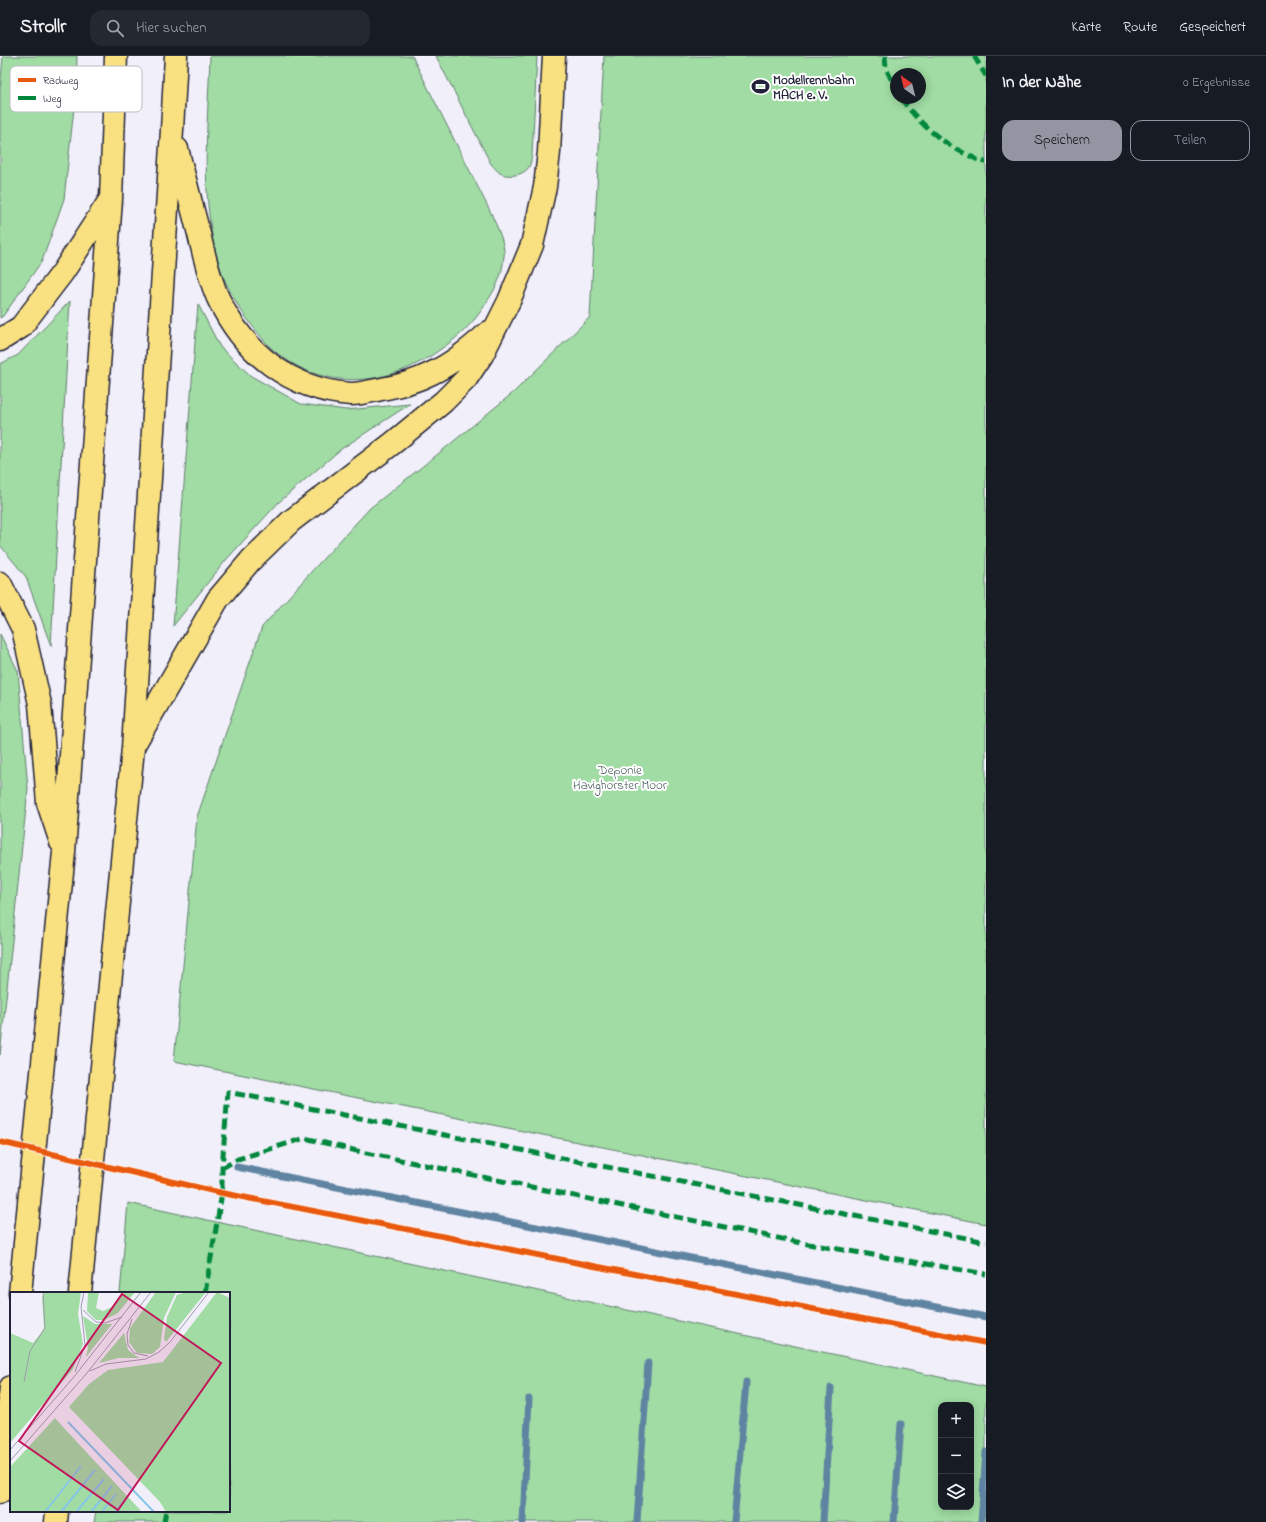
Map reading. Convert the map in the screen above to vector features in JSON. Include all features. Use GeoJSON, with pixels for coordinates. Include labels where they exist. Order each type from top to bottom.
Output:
{"type":"FeatureCollection","features":[{"type":"Feature","properties":{"kind":"highway"},"geometry":{"type":"LineString","coordinates":[[116,56],[116,66]]}},
{"type":"Feature","properties":{"kind":"highway"},"geometry":{"type":"LineString","coordinates":[[80,1292],[133,748],[176,56]]}},
{"type":"Feature","properties":{"kind":"highway"},"geometry":{"type":"LineString","coordinates":[[133,748],[218,599],[251,560],[290,520],[393,443],[444,402],[466,379],[482,355],[522,272],[532,245],[545,187],[549,152],[554,56]]}},
{"type":"Feature","properties":{"kind":"highway"},"geometry":{"type":"LineString","coordinates":[[20,1292],[64,852],[111,199],[114,112]]}},
{"type":"Feature","properties":{"kind":"highway"},"geometry":{"type":"LineString","coordinates":[[172,130],[208,270],[218,297],[230,319],[258,356],[280,372],[303,384],[325,390],[352,394],[405,384],[430,374],[457,359],[497,325]]}},
{"type":"Feature","properties":{"kind":"highway"},"geometry":{"type":"LineString","coordinates":[[0,340],[21,327],[63,272],[111,199]]}},
{"type":"Feature","properties":{"kind":"highway"},"geometry":{"type":"LineString","coordinates":[[0,583],[23,629],[40,704],[48,802],[64,852]]}},
{"type":"Feature","properties":{"kind":"highway"},"geometry":{"type":"LineString","coordinates":[[0,1492],[10,1397]]}},
{"type":"Feature","properties":{"kind":"highway"},"geometry":{"type":"LineString","coordinates":[[56,1522],[57,1512]]}},
{"type":"Feature","properties":{"kind":"green space"},"geometry":{"type":"Polygon","coordinates":[[[3,56],[77,56],[77,66],[10,66],[10,112],[74,112],[64,199],[42,261],[3,316],[0,318],[0,91],[3,56]]]}},
{"type":"Feature","properties":{"kind":"green space"},"geometry":{"type":"Polygon","coordinates":[[[210,56],[412,56],[491,213],[503,246],[503,264],[496,287],[478,315],[463,332],[438,351],[418,363],[397,372],[375,378],[352,380],[330,378],[309,371],[288,361],[267,344],[243,314],[234,298],[222,274],[213,240],[209,214],[206,161],[210,56]]]}},
{"type":"Feature","properties":{"kind":"green space"},"geometry":{"type":"Polygon","coordinates":[[[436,56],[537,56],[532,155],[530,166],[527,170],[516,175],[504,175],[491,164],[436,56]]]}},
{"type":"Feature","properties":{"kind":"green space","name":"Deponie Havighorster Moor"},"geometry":{"type":"Polygon","coordinates":[[[604,56],[986,56],[986,1224],[174,1061],[197,817],[262,627],[370,508],[514,392],[590,317],[604,56]]]}},
{"type":"Feature","properties":{"kind":"green space"},"geometry":{"type":"Polygon","coordinates":[[[70,301],[51,646],[26,577],[0,545],[0,364],[18,355],[70,301]]]}},
{"type":"Feature","properties":{"kind":"green space"},"geometry":{"type":"Polygon","coordinates":[[[198,304],[220,347],[251,376],[301,404],[346,410],[410,404],[341,449],[279,502],[226,560],[173,626],[198,304]]]}},
{"type":"Feature","properties":{"kind":"green space"},"geometry":{"type":"Polygon","coordinates":[[[0,634],[18,671],[28,789],[0,1055],[0,634]]]}},
{"type":"Feature","properties":{"kind":"green space"},"geometry":{"type":"Polygon","coordinates":[[[128,1203],[986,1387],[986,1522],[94,1522],[96,1512],[230,1512],[230,1292],[120,1292],[128,1203]]]}},
{"type":"Feature","properties":{"kind":"waterway"},"geometry":{"type":"LineString","coordinates":[[237,1167],[986,1317]]}},
{"type":"Feature","properties":{"kind":"waterway"},"geometry":{"type":"LineString","coordinates":[[637,1522],[648,1363]]}},
{"type":"Feature","properties":{"kind":"waterway"},"geometry":{"type":"LineString","coordinates":[[734,1522],[746,1382]]}},
{"type":"Feature","properties":{"kind":"waterway"},"geometry":{"type":"LineString","coordinates":[[823,1522],[831,1388]]}},
{"type":"Feature","properties":{"kind":"waterway"},"geometry":{"type":"LineString","coordinates":[[523,1522],[529,1399]]}},
{"type":"Feature","properties":{"kind":"waterway"},"geometry":{"type":"LineString","coordinates":[[894,1522],[901,1424]]}},
{"type":"Feature","properties":{"kind":"waterway"},"geometry":{"type":"LineString","coordinates":[[981,1522],[986,1452]]}},
{"type":"Feature","properties":{"kind":"marked path"},"geometry":{"type":"LineString","coordinates":[[885,56],[886,68],[890,77]]}},
{"type":"Feature","properties":{"kind":"marked path"},"geometry":{"type":"LineString","coordinates":[[974,56],[986,76]]}},
{"type":"Feature","properties":{"kind":"marked path"},"geometry":{"type":"LineString","coordinates":[[906,104],[924,125],[951,146],[982,162],[986,162]]}},
{"type":"Feature","properties":{"kind":"marked path"},"geometry":{"type":"LineString","coordinates":[[205,1292],[222,1193],[222,1168],[228,1092],[986,1242]]}},
{"type":"Feature","properties":{"kind":"marked path"},"geometry":{"type":"LineString","coordinates":[[222,1168],[238,1159],[305,1138],[357,1151],[802,1243],[986,1274]]}},
{"type":"Feature","properties":{"kind":"marked path"},"geometry":{"type":"LineString","coordinates":[[164,1522],[166,1512]]}},
{"type":"Feature","properties":{"kind":"cycle path"},"geometry":{"type":"LineString","coordinates":[[0,1142],[222,1193],[986,1343]]}},
{"type":"Feature","properties":{"kind":"place","name":"Modellrennbahn MACH e. V."},"geometry":{"type":"Point","coordinates":[760,87]}}]}
